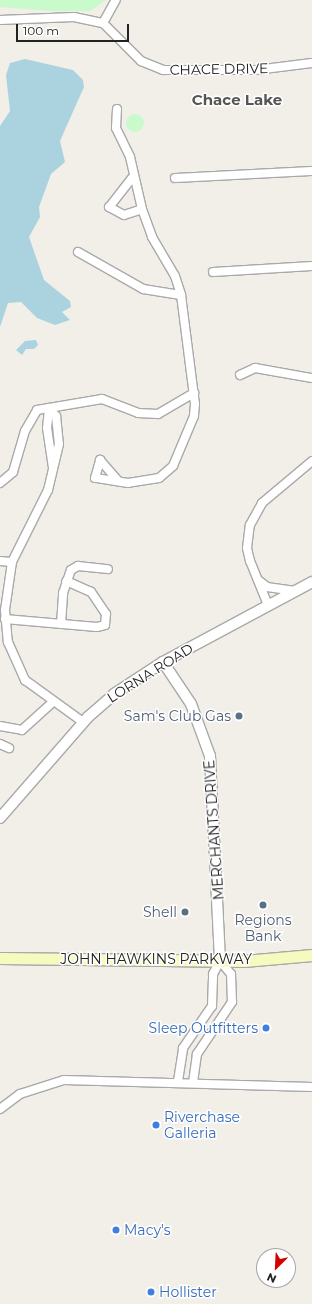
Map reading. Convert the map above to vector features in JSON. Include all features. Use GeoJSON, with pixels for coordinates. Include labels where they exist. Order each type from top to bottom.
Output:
{"type":"FeatureCollection","features":[{"type":"Feature","properties":{"kind":"main road","name":"JOHN HAWKINS PARKWAY"},"geometry":{"type":"LineString","coordinates":[[0,958],[220,961],[312,955]]}},
{"type":"Feature","properties":{"kind":"street"},"geometry":{"type":"LineString","coordinates":[[0,20],[74,17],[103,23],[116,0]]}},
{"type":"Feature","properties":{"kind":"street","name":"CHACE DRIVE"},"geometry":{"type":"LineString","coordinates":[[103,23],[141,61],[164,70],[256,70],[312,64]]}},
{"type":"Feature","properties":{"kind":"street"},"geometry":{"type":"LineString","coordinates":[[117,108],[116,128],[130,157],[132,178],[142,210],[152,237],[175,276],[181,295],[194,393],[194,416],[173,466],[159,478],[142,483],[118,481]]}},
{"type":"Feature","properties":{"kind":"street"},"geometry":{"type":"LineString","coordinates":[[175,178],[312,171]]}},
{"type":"Feature","properties":{"kind":"street"},"geometry":{"type":"LineString","coordinates":[[132,178],[109,207],[124,215],[142,210]]}},
{"type":"Feature","properties":{"kind":"street"},"geometry":{"type":"LineString","coordinates":[[78,252],[143,289],[181,295]]}},
{"type":"Feature","properties":{"kind":"street"},"geometry":{"type":"LineString","coordinates":[[213,272],[312,266]]}},
{"type":"Feature","properties":{"kind":"street"},"geometry":{"type":"LineString","coordinates":[[240,375],[255,368],[312,378]]}},
{"type":"Feature","properties":{"kind":"street"},"geometry":{"type":"LineString","coordinates":[[0,483],[13,472],[30,421],[37,410],[102,399],[138,412],[158,414],[194,393]]}},
{"type":"Feature","properties":{"kind":"street"},"geometry":{"type":"LineString","coordinates":[[49,408],[56,416],[60,431],[53,468],[48,490],[12,562],[5,619],[8,642],[17,667],[25,680],[53,702],[83,722]]}},
{"type":"Feature","properties":{"kind":"street"},"geometry":{"type":"LineString","coordinates":[[49,408],[47,428],[53,468]]}},
{"type":"Feature","properties":{"kind":"street"},"geometry":{"type":"LineString","coordinates":[[268,605],[255,578],[247,548],[250,525],[262,503],[312,461]]}},
{"type":"Feature","properties":{"kind":"street"},"geometry":{"type":"LineString","coordinates":[[0,561],[12,562]]}},
{"type":"Feature","properties":{"kind":"street"},"geometry":{"type":"LineString","coordinates":[[61,624],[66,581],[71,570],[78,566],[108,569]]}},
{"type":"Feature","properties":{"kind":"street"},"geometry":{"type":"LineString","coordinates":[[255,578],[267,587],[294,591]]}},
{"type":"Feature","properties":{"kind":"street"},"geometry":{"type":"LineString","coordinates":[[5,619],[97,627],[108,621],[91,592],[66,581]]}},
{"type":"Feature","properties":{"kind":"street","name":"LORNA ROAD"},"geometry":{"type":"LineString","coordinates":[[0,818],[83,722],[114,694],[163,662],[312,582]]}},
{"type":"Feature","properties":{"kind":"street","name":"MERCHANTS DRIVE"},"geometry":{"type":"LineString","coordinates":[[163,662],[191,704],[210,756],[220,961]]}},
{"type":"Feature","properties":{"kind":"street"},"geometry":{"type":"LineString","coordinates":[[0,726],[22,730],[53,702]]}},
{"type":"Feature","properties":{"kind":"street"},"geometry":{"type":"LineString","coordinates":[[0,744],[9,748]]}},
{"type":"Feature","properties":{"kind":"street"},"geometry":{"type":"LineString","coordinates":[[178,1081],[183,1048],[212,1006],[213,974],[220,961],[231,974],[232,1002],[197,1054],[193,1082]]}},
{"type":"Feature","properties":{"kind":"street"},"geometry":{"type":"LineString","coordinates":[[0,1109],[20,1094],[64,1080],[178,1081],[312,1087]]}},
{"type":"Feature","properties":{"kind":"green space"},"geometry":{"type":"Polygon","coordinates":[[[0,0],[106,0],[90,11],[50,11],[0,7],[0,0]]]}},
{"type":"Feature","properties":{"kind":"green space"},"geometry":{"type":"Polygon","coordinates":[[[135,114],[141,117],[144,123],[141,129],[135,132],[129,129],[126,123],[129,117],[135,114]]]}},
{"type":"Feature","properties":{"kind":"water"},"geometry":{"type":"Polygon","coordinates":[[[25,59],[73,70],[83,80],[84,87],[60,141],[65,162],[51,174],[39,207],[40,217],[29,237],[44,280],[70,301],[71,307],[62,312],[70,320],[55,325],[37,318],[21,302],[8,303],[0,327],[0,126],[10,111],[6,75],[10,63],[25,59]]]}},
{"type":"Feature","properties":{"kind":"water"},"geometry":{"type":"Polygon","coordinates":[[[36,340],[38,345],[34,349],[26,349],[22,355],[16,350],[25,341],[36,340]]]}},
{"type":"Feature","properties":{"kind":"place","name":"Sam's Club Gas"},"geometry":{"type":"Point","coordinates":[239,716]}},
{"type":"Feature","properties":{"kind":"place","name":"Regions Bank"},"geometry":{"type":"Point","coordinates":[263,905]}},
{"type":"Feature","properties":{"kind":"place","name":"Shell"},"geometry":{"type":"Point","coordinates":[185,912]}},
{"type":"Feature","properties":{"kind":"place","name":"Sleep Outfitters"},"geometry":{"type":"Point","coordinates":[266,1028]}},
{"type":"Feature","properties":{"kind":"place","name":"Riverchase Galleria"},"geometry":{"type":"Point","coordinates":[156,1125]}},
{"type":"Feature","properties":{"kind":"place","name":"Macy's"},"geometry":{"type":"Point","coordinates":[116,1230]}},
{"type":"Feature","properties":{"kind":"place","name":"Hollister"},"geometry":{"type":"Point","coordinates":[151,1292]}},
{"type":"Feature","properties":{"kind":"district","name":"Chace Lake"},"geometry":{"type":"Point","coordinates":[237,100]}}]}
